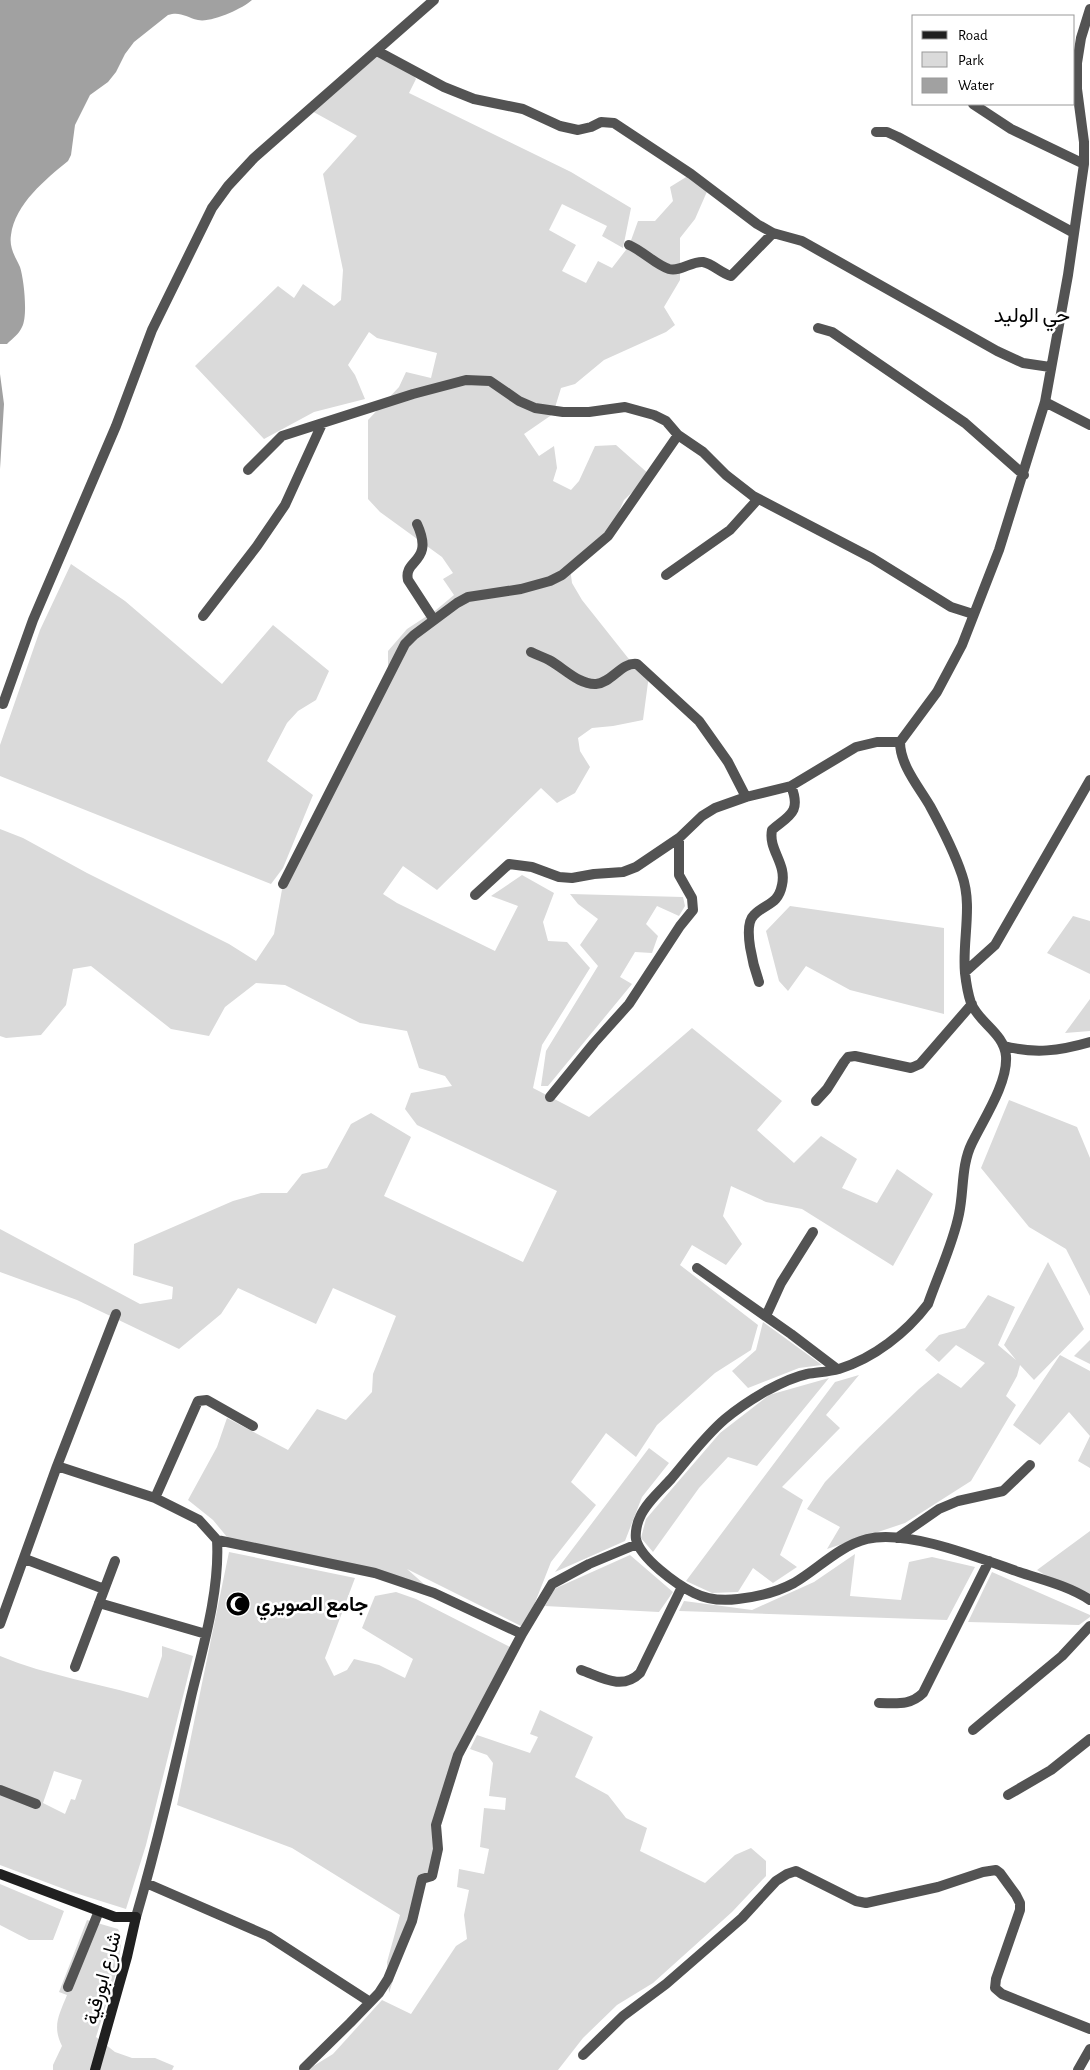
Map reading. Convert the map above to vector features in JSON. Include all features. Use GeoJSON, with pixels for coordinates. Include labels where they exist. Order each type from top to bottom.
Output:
{"type":"FeatureCollection","features":[{"type":"Feature","properties":{"kind":"main road","name":"شارع ابورقية"},"geometry":{"type":"LineString","coordinates":[[0,1874],[115,1917],[136,1918],[95,2070]]}},
{"type":"Feature","properties":{"kind":"street"},"geometry":{"type":"LineString","coordinates":[[3,704],[33,620],[116,426],[152,330],[212,208],[228,186],[254,158],[434,0]]}},
{"type":"Feature","properties":{"kind":"street"},"geometry":{"type":"LineString","coordinates":[[1090,9],[1081,38],[1077,63],[1077,89],[1086,120],[1084,164],[1068,275],[1045,402],[1024,475],[999,550],[962,645],[937,692],[900,742],[900,750],[905,764],[931,807],[956,857],[964,882],[966,911],[965,972],[972,1004],[1004,1046],[1006,1057],[997,1095],[970,1146],[959,1214],[928,1304],[909,1327],[871,1354],[837,1369],[806,1374],[787,1380],[750,1401],[723,1421],[700,1444],[648,1505],[640,1517],[636,1529],[637,1544],[643,1553],[682,1587],[702,1597],[714,1600],[751,1598],[769,1594],[794,1583],[846,1548],[864,1540],[880,1537],[925,1543],[989,1561],[1064,1587],[1090,1600]]}},
{"type":"Feature","properties":{"kind":"street"},"geometry":{"type":"LineString","coordinates":[[377,51],[429,79],[474,99],[523,109],[560,126],[578,130],[601,122],[614,123],[691,174],[757,224],[773,233],[802,241],[997,351],[1023,363],[1050,367]]}},
{"type":"Feature","properties":{"kind":"street"},"geometry":{"type":"LineString","coordinates":[[974,105],[1011,129],[1084,164]]}},
{"type":"Feature","properties":{"kind":"street"},"geometry":{"type":"LineString","coordinates":[[876,132],[887,132],[898,137],[1074,233]]}},
{"type":"Feature","properties":{"kind":"street"},"geometry":{"type":"LineString","coordinates":[[629,246],[640,250],[672,270],[696,262],[705,262],[731,276],[773,233]]}},
{"type":"Feature","properties":{"kind":"street"},"geometry":{"type":"LineString","coordinates":[[818,328],[832,332],[965,423],[1024,475]]}},
{"type":"Feature","properties":{"kind":"street"},"geometry":{"type":"LineString","coordinates":[[248,470],[282,436],[413,394],[466,380],[490,381],[519,401],[535,408],[564,412],[589,412],[625,407],[654,415],[666,421],[678,435],[703,452],[726,475],[758,498],[872,558],[951,607],[973,614]]}},
{"type":"Feature","properties":{"kind":"street"},"geometry":{"type":"LineString","coordinates":[[1045,402],[1090,425]]}},
{"type":"Feature","properties":{"kind":"street"},"geometry":{"type":"LineString","coordinates":[[203,616],[258,546],[285,505],[322,424]]}},
{"type":"Feature","properties":{"kind":"street"},"geometry":{"type":"LineString","coordinates":[[283,884],[405,644],[434,620],[468,597],[520,589],[550,581],[562,575],[608,536],[678,435]]}},
{"type":"Feature","properties":{"kind":"street"},"geometry":{"type":"LineString","coordinates":[[666,575],[730,530],[758,498]]}},
{"type":"Feature","properties":{"kind":"street"},"geometry":{"type":"LineString","coordinates":[[417,524],[423,537],[423,548],[421,554],[408,570],[407,576],[434,620]]}},
{"type":"Feature","properties":{"kind":"street"},"geometry":{"type":"LineString","coordinates":[[531,652],[548,659],[585,683],[598,684],[611,678],[628,664],[637,664],[699,721],[728,762],[746,797]]}},
{"type":"Feature","properties":{"kind":"street"},"geometry":{"type":"LineString","coordinates":[[475,895],[509,864],[526,866],[565,878],[623,872],[636,867],[679,838],[702,816],[715,808],[746,797],[791,786],[856,747],[882,741],[900,742]]}},
{"type":"Feature","properties":{"kind":"street"},"geometry":{"type":"LineString","coordinates":[[965,972],[995,945],[1090,780]]}},
{"type":"Feature","properties":{"kind":"street"},"geometry":{"type":"LineString","coordinates":[[759,982],[755,971],[749,929],[753,916],[775,901],[782,884],[779,858],[773,848],[770,837],[772,830],[792,813],[795,805],[791,786]]}},
{"type":"Feature","properties":{"kind":"street"},"geometry":{"type":"LineString","coordinates":[[550,1097],[629,1004],[680,926],[694,910],[692,898],[679,875],[679,838]]}},
{"type":"Feature","properties":{"kind":"street"},"geometry":{"type":"LineString","coordinates":[[816,1101],[827,1089],[848,1058],[855,1056],[911,1068],[920,1064],[972,1004]]}},
{"type":"Feature","properties":{"kind":"street"},"geometry":{"type":"LineString","coordinates":[[1004,1046],[1025,1051],[1045,1051],[1070,1048],[1090,1042]]}},
{"type":"Feature","properties":{"kind":"street"},"geometry":{"type":"LineString","coordinates":[[766,1316],[781,1283],[813,1232]]}},
{"type":"Feature","properties":{"kind":"street"},"geometry":{"type":"LineString","coordinates":[[698,1268],[837,1369]]}},
{"type":"Feature","properties":{"kind":"street"},"geometry":{"type":"LineString","coordinates":[[0,1624],[57,1466],[116,1314]]}},
{"type":"Feature","properties":{"kind":"street"},"geometry":{"type":"LineString","coordinates":[[155,1498],[198,1401],[207,1400],[253,1426]]}},
{"type":"Feature","properties":{"kind":"street"},"geometry":{"type":"LineString","coordinates":[[897,1538],[939,1509],[958,1501],[1003,1491],[1030,1465]]}},
{"type":"Feature","properties":{"kind":"street"},"geometry":{"type":"LineString","coordinates":[[57,1466],[155,1498],[199,1520],[217,1540],[375,1573],[434,1593],[522,1634]]}},
{"type":"Feature","properties":{"kind":"street"},"geometry":{"type":"LineString","coordinates":[[136,1918],[206,1634],[216,1572],[217,1540]]}},
{"type":"Feature","properties":{"kind":"street"},"geometry":{"type":"LineString","coordinates":[[304,2068],[379,1993],[388,1979],[412,1921],[422,1879],[432,1876],[438,1849],[436,1825],[458,1755],[522,1634],[552,1584],[589,1564],[637,1544]]}},
{"type":"Feature","properties":{"kind":"street"},"geometry":{"type":"LineString","coordinates":[[24,1559],[104,1589]]}},
{"type":"Feature","properties":{"kind":"street"},"geometry":{"type":"LineString","coordinates":[[75,1667],[115,1561]]}},
{"type":"Feature","properties":{"kind":"street"},"geometry":{"type":"LineString","coordinates":[[879,1703],[908,1703],[916,1700],[923,1693],[989,1561]]}},
{"type":"Feature","properties":{"kind":"street"},"geometry":{"type":"LineString","coordinates":[[581,1670],[610,1680],[626,1683],[632,1680],[640,1673],[682,1587]]}},
{"type":"Feature","properties":{"kind":"street"},"geometry":{"type":"LineString","coordinates":[[99,1603],[206,1634]]}},
{"type":"Feature","properties":{"kind":"street"},"geometry":{"type":"LineString","coordinates":[[973,1730],[1062,1656],[1090,1626]]}},
{"type":"Feature","properties":{"kind":"street"},"geometry":{"type":"LineString","coordinates":[[1008,1794],[1051,1770],[1090,1740]]}},
{"type":"Feature","properties":{"kind":"street"},"geometry":{"type":"LineString","coordinates":[[0,1790],[36,1804]]}},
{"type":"Feature","properties":{"kind":"street"},"geometry":{"type":"LineString","coordinates":[[583,2055],[623,2016],[666,1984],[742,1918],[776,1880],[796,1872],[856,1901],[866,1903],[938,1887],[983,1872],[996,1870],[1016,1895],[1020,1903],[1020,1910],[996,1979],[995,1988],[998,1992],[1090,2029]]}},
{"type":"Feature","properties":{"kind":"street"},"geometry":{"type":"LineString","coordinates":[[146,1883],[268,1936],[370,2002]]}},
{"type":"Feature","properties":{"kind":"street"},"geometry":{"type":"LineString","coordinates":[[68,1987],[99,1911]]}},
{"type":"Feature","properties":{"kind":"street"},"geometry":{"type":"LineString","coordinates":[[1078,2070],[1090,2050]]}},
{"type":"Feature","properties":{"kind":"green space"},"geometry":{"type":"Polygon","coordinates":[[[377,51],[407,68],[416,79],[409,93],[571,172],[631,208],[623,248],[602,236],[607,226],[562,204],[549,230],[576,245],[562,271],[586,283],[598,261],[612,268],[629,246],[638,221],[655,221],[673,201],[670,187],[691,174],[709,187],[695,219],[680,238],[680,280],[664,307],[675,325],[666,332],[604,360],[575,384],[561,388],[553,414],[524,434],[539,456],[554,446],[557,468],[553,481],[571,490],[579,481],[595,446],[616,445],[650,475],[624,500],[608,536],[570,568],[572,583],[582,600],[632,663],[649,675],[643,720],[592,728],[578,738],[580,751],[590,767],[575,793],[557,803],[541,788],[437,890],[403,866],[383,894],[397,903],[495,951],[518,906],[491,896],[522,875],[554,893],[543,922],[548,941],[567,942],[590,968],[542,1045],[533,1088],[589,1117],[692,1028],[782,1101],[757,1130],[794,1163],[821,1136],[857,1159],[842,1188],[877,1203],[897,1169],[933,1194],[893,1266],[802,1209],[766,1202],[731,1186],[723,1216],[742,1244],[726,1265],[692,1245],[680,1265],[758,1325],[751,1350],[715,1373],[657,1425],[636,1457],[606,1433],[571,1482],[596,1505],[551,1562],[525,1628],[407,1569],[434,1593],[375,1573],[232,1543],[213,1520],[188,1500],[217,1447],[227,1418],[288,1450],[317,1409],[346,1420],[372,1392],[373,1374],[396,1316],[333,1288],[316,1324],[238,1288],[221,1314],[179,1349],[77,1300],[0,1272],[0,1229],[140,1304],[172,1299],[173,1287],[133,1275],[134,1244],[233,1201],[261,1193],[287,1193],[302,1174],[327,1168],[351,1124],[371,1113],[411,1137],[384,1196],[523,1262],[557,1191],[417,1125],[405,1109],[411,1093],[452,1086],[445,1076],[419,1068],[407,1031],[360,1023],[285,985],[256,983],[225,1007],[209,1036],[171,1029],[91,966],[73,969],[66,1005],[41,1035],[6,1038],[0,1036],[0,829],[23,838],[87,873],[229,944],[256,961],[274,934],[283,884],[388,682],[388,651],[407,629],[436,610],[454,595],[443,579],[453,573],[442,557],[380,512],[368,499],[368,420],[399,387],[406,372],[431,378],[437,353],[377,338],[369,332],[348,365],[355,375],[365,399],[314,412],[264,439],[195,366],[278,286],[294,298],[303,284],[334,306],[341,300],[343,270],[323,174],[357,136],[310,110],[377,51]]]}},
{"type":"Feature","properties":{"kind":"green space"},"geometry":{"type":"Polygon","coordinates":[[[71,564],[125,601],[222,684],[273,625],[329,671],[316,700],[298,711],[287,723],[267,761],[313,795],[283,868],[271,884],[0,776],[0,745],[40,630],[71,564]]]}},
{"type":"Feature","properties":{"kind":"green space"},"geometry":{"type":"Polygon","coordinates":[[[570,894],[683,897],[685,906],[679,916],[657,906],[646,924],[658,936],[652,953],[635,952],[620,977],[632,984],[548,1086],[541,1086],[546,1051],[598,966],[580,945],[598,919],[578,904],[570,894]]]}},
{"type":"Feature","properties":{"kind":"green space"},"geometry":{"type":"Polygon","coordinates":[[[790,906],[944,928],[944,1014],[850,990],[806,966],[788,991],[779,981],[766,931],[790,906]]]}},
{"type":"Feature","properties":{"kind":"green space"},"geometry":{"type":"Polygon","coordinates":[[[1073,916],[1090,921],[1090,974],[1047,953],[1073,916]]]}},
{"type":"Feature","properties":{"kind":"green space"},"geometry":{"type":"Polygon","coordinates":[[[1090,999],[1090,1031],[1065,1033],[1090,999]]]}},
{"type":"Feature","properties":{"kind":"green space"},"geometry":{"type":"Polygon","coordinates":[[[1009,1100],[1077,1127],[1090,1158],[1090,1296],[1066,1249],[1029,1227],[981,1168],[1009,1100]]]}},
{"type":"Feature","properties":{"kind":"green space"},"geometry":{"type":"Polygon","coordinates":[[[1048,1262],[1084,1329],[1034,1380],[1020,1365],[1017,1376],[1006,1396],[1016,1405],[971,1481],[905,1523],[827,1549],[840,1527],[807,1509],[825,1482],[919,1389],[938,1373],[961,1388],[985,1363],[956,1345],[939,1362],[925,1350],[939,1335],[965,1328],[988,1295],[1015,1307],[998,1345],[1016,1360],[1004,1345],[1048,1262]]]}},
{"type":"Feature","properties":{"kind":"green space"},"geometry":{"type":"Polygon","coordinates":[[[763,1322],[822,1365],[799,1368],[748,1388],[732,1371],[756,1350],[763,1322]]]}},
{"type":"Feature","properties":{"kind":"green space"},"geometry":{"type":"Polygon","coordinates":[[[1090,1340],[1090,1364],[1074,1356],[1090,1340]]]}},
{"type":"Feature","properties":{"kind":"green space"},"geometry":{"type":"Polygon","coordinates":[[[1060,1355],[1090,1371],[1090,1436],[1069,1412],[1040,1445],[1013,1425],[1060,1355]]]}},
{"type":"Feature","properties":{"kind":"green space"},"geometry":{"type":"Polygon","coordinates":[[[859,1375],[826,1415],[840,1428],[782,1487],[803,1500],[780,1555],[797,1567],[773,1583],[753,1568],[738,1592],[712,1593],[686,1581],[835,1382],[859,1375]]]}},
{"type":"Feature","properties":{"kind":"green space"},"geometry":{"type":"Polygon","coordinates":[[[829,1378],[757,1466],[728,1457],[699,1488],[653,1552],[641,1538],[646,1519],[720,1433],[769,1395],[829,1378]]]}},
{"type":"Feature","properties":{"kind":"green space"},"geometry":{"type":"Polygon","coordinates":[[[1090,1436],[1090,1468],[1078,1461],[1090,1436]]]}},
{"type":"Feature","properties":{"kind":"green space"},"geometry":{"type":"Polygon","coordinates":[[[649,1448],[669,1463],[642,1497],[625,1541],[555,1572],[649,1448]]]}},
{"type":"Feature","properties":{"kind":"green space"},"geometry":{"type":"Polygon","coordinates":[[[1090,1531],[1090,1603],[1037,1570],[1090,1531]]]}},
{"type":"Feature","properties":{"kind":"green space"},"geometry":{"type":"Polygon","coordinates":[[[229,1552],[355,1578],[325,1658],[334,1676],[347,1670],[354,1659],[379,1665],[405,1678],[413,1659],[362,1628],[375,1596],[396,1592],[416,1599],[510,1647],[458,1755],[440,1810],[432,1876],[422,1879],[412,1921],[389,1993],[387,1962],[400,1915],[292,1848],[177,1805],[229,1552]]]}},
{"type":"Feature","properties":{"kind":"green space"},"geometry":{"type":"Polygon","coordinates":[[[855,1554],[850,1596],[901,1600],[909,1562],[932,1557],[975,1567],[947,1620],[679,1611],[684,1601],[752,1610],[814,1582],[855,1554]]]}},
{"type":"Feature","properties":{"kind":"green space"},"geometry":{"type":"Polygon","coordinates":[[[630,1555],[673,1592],[659,1612],[545,1606],[554,1589],[630,1555]]]}},
{"type":"Feature","properties":{"kind":"green space"},"geometry":{"type":"Polygon","coordinates":[[[992,1572],[1090,1615],[1090,1617],[1079,1625],[968,1622],[992,1572]]]}},
{"type":"Feature","properties":{"kind":"green space"},"geometry":{"type":"Polygon","coordinates":[[[162,1646],[193,1656],[146,1845],[126,1909],[72,1892],[0,1865],[0,1656],[36,1669],[148,1698],[162,1656],[162,1646]],[[54,1771],[43,1803],[65,1814],[71,1799],[75,1800],[82,1780],[54,1771]]]}},
{"type":"Feature","properties":{"kind":"green space"},"geometry":{"type":"Polygon","coordinates":[[[540,1710],[593,1737],[575,1777],[608,1795],[626,1818],[647,1828],[640,1851],[705,1883],[735,1855],[751,1848],[766,1861],[766,1876],[732,1912],[653,1983],[617,2005],[583,2038],[558,2070],[307,2070],[333,2054],[382,2000],[411,2014],[456,1946],[467,1939],[464,1915],[469,1890],[457,1887],[459,1869],[484,1874],[489,1849],[480,1847],[484,1808],[505,1810],[506,1798],[489,1796],[493,1763],[487,1755],[470,1749],[477,1735],[530,1753],[538,1737],[530,1734],[540,1710]]]}},
{"type":"Feature","properties":{"kind":"green space"},"geometry":{"type":"Polygon","coordinates":[[[0,1884],[64,1911],[53,1940],[29,1940],[0,1925],[0,1884]]]}},
{"type":"Feature","properties":{"kind":"green space"},"geometry":{"type":"Polygon","coordinates":[[[87,1920],[118,1929],[122,1937],[118,1967],[96,2037],[115,2052],[132,2058],[155,2058],[174,2066],[172,2070],[53,2070],[53,2065],[62,2046],[57,2026],[67,1995],[59,1992],[87,1920]]]}},
{"type":"Feature","properties":{"kind":"water"},"geometry":{"type":"Polygon","coordinates":[[[0,0],[252,0],[234,11],[211,19],[198,20],[180,14],[168,15],[134,42],[108,82],[90,95],[75,125],[71,155],[68,161],[33,193],[18,213],[14,224],[11,244],[20,267],[25,298],[25,315],[21,330],[7,344],[0,344],[0,0]]]}},
{"type":"Feature","properties":{"kind":"water"},"geometry":{"type":"Polygon","coordinates":[[[0,374],[4,404],[0,469],[0,374]]]}},
{"type":"Feature","properties":{"kind":"place","name":"جامع الصويري"},"geometry":{"type":"Point","coordinates":[238,1604]}},
{"type":"Feature","properties":{"kind":"district","name":"حي الوليد"},"geometry":{"type":"Point","coordinates":[1032,315]}}]}
